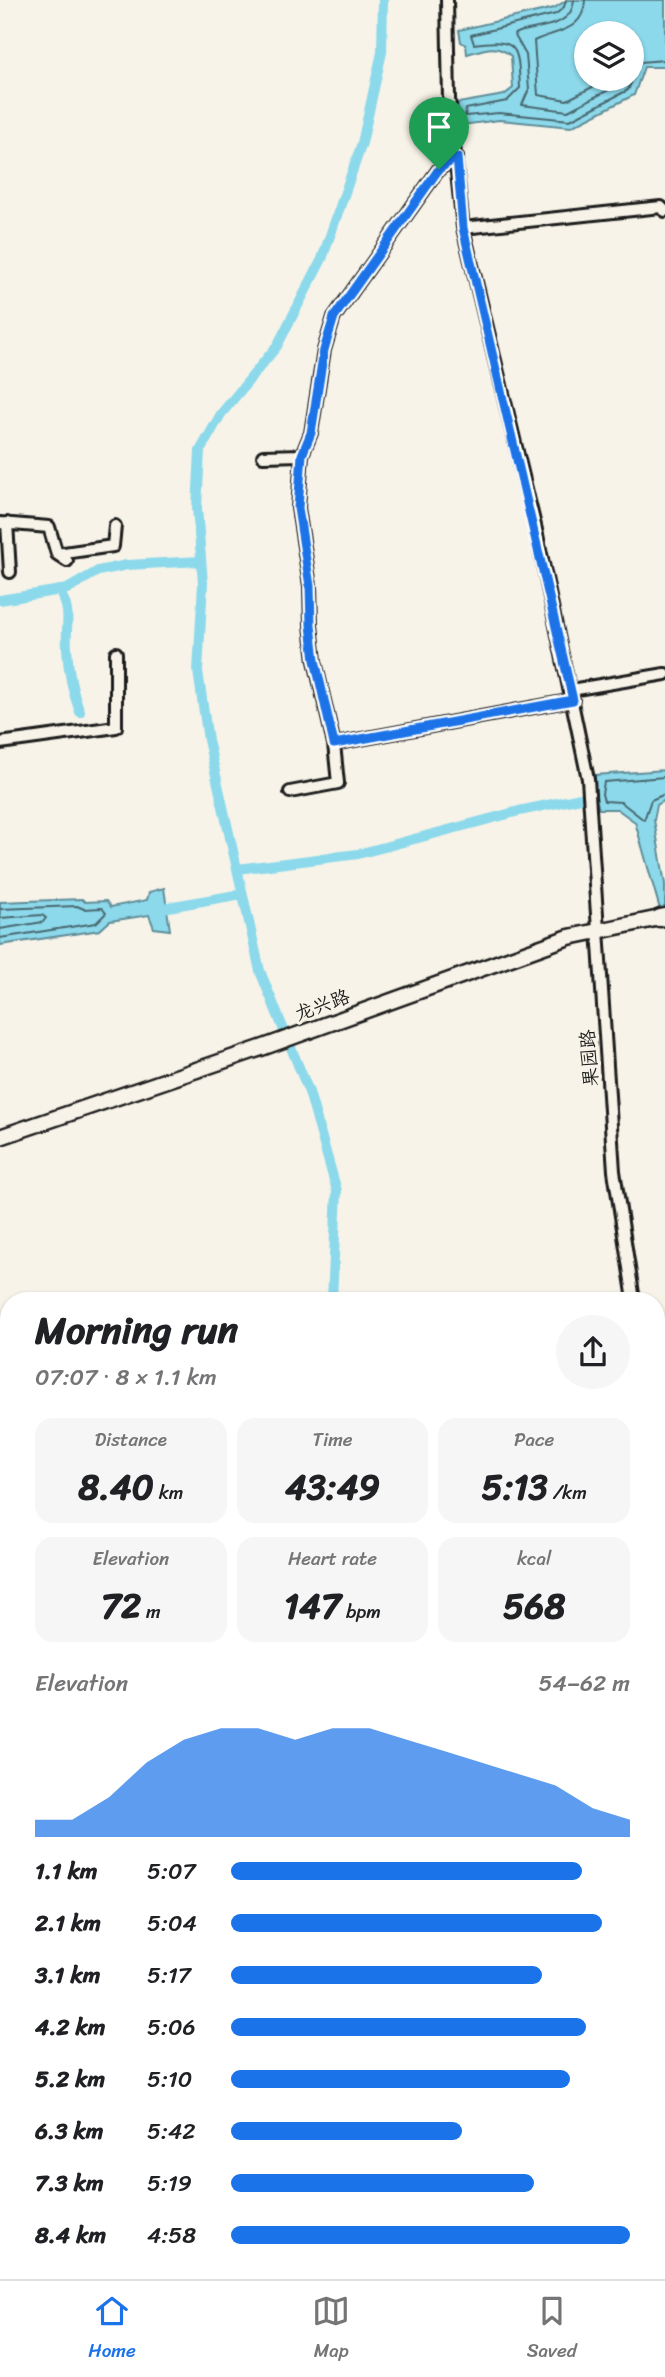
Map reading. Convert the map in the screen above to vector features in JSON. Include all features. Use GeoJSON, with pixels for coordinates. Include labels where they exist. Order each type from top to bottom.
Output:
{"type":"FeatureCollection","features":[{"type":"Feature","properties":{"kind":"street","name":"果园路"},"geometry":{"type":"LineString","coordinates":[[447,0],[449,99],[463,228],[572,695],[588,779],[614,1171],[633,1292]]}},
{"type":"Feature","properties":{"kind":"street"},"geometry":{"type":"LineString","coordinates":[[290,792],[338,783],[334,744],[312,637],[310,586],[298,508],[302,455],[311,433],[324,350],[334,317],[439,169],[457,157]]}},
{"type":"Feature","properties":{"kind":"street"},"geometry":{"type":"LineString","coordinates":[[463,228],[661,207],[665,211]]}},
{"type":"Feature","properties":{"kind":"street"},"geometry":{"type":"LineString","coordinates":[[263,456],[302,455]]}},
{"type":"Feature","properties":{"kind":"street"},"geometry":{"type":"LineString","coordinates":[[10,572],[3,523],[49,527],[57,554],[67,561]]}},
{"type":"Feature","properties":{"kind":"street"},"geometry":{"type":"LineString","coordinates":[[57,554],[113,547],[114,526]]}},
{"type":"Feature","properties":{"kind":"street"},"geometry":{"type":"LineString","coordinates":[[0,743],[116,727],[116,653]]}},
{"type":"Feature","properties":{"kind":"street"},"geometry":{"type":"LineString","coordinates":[[334,744],[665,674]]}},
{"type":"Feature","properties":{"kind":"street","name":"龙兴路"},"geometry":{"type":"LineString","coordinates":[[0,1137],[264,1047],[557,941],[597,929],[662,918]]}},
{"type":"Feature","properties":{"kind":"water"},"geometry":{"type":"Polygon","coordinates":[[[567,0],[665,0],[665,67],[644,67],[644,21],[574,21],[574,91],[635,91],[634,95],[571,127],[499,120],[462,125],[456,117],[458,103],[504,95],[513,88],[511,56],[495,48],[467,54],[459,30],[554,8],[567,0]]]}},
{"type":"Feature","properties":{"kind":"water"},"geometry":{"type":"Polygon","coordinates":[[[665,770],[665,800],[657,805],[654,820],[665,884],[665,927],[635,822],[617,809],[599,809],[595,795],[595,775],[665,770]]]}},
{"type":"Feature","properties":{"kind":"water"},"geometry":{"type":"Polygon","coordinates":[[[164,888],[170,930],[154,928],[149,915],[110,921],[100,930],[0,945],[0,902],[82,899],[85,902],[106,901],[111,907],[147,900],[149,892],[164,888]]]}},
{"type":"Feature","properties":{"kind":"waterway"},"geometry":{"type":"LineString","coordinates":[[332,1292],[337,1191],[309,1092],[260,971],[208,740],[198,671],[203,583],[197,508],[200,451],[221,414],[277,346],[322,259],[362,143],[382,52],[383,0]]}},
{"type":"Feature","properties":{"kind":"waterway"},"geometry":{"type":"LineString","coordinates":[[0,600],[67,589],[98,571],[127,565],[201,561]]}},
{"type":"Feature","properties":{"kind":"waterway"},"geometry":{"type":"LineString","coordinates":[[59,590],[66,606],[68,664],[80,712]]}},
{"type":"Feature","properties":{"kind":"waterway"},"geometry":{"type":"LineString","coordinates":[[237,869],[358,854],[519,811],[595,795]]}},
{"type":"Feature","properties":{"kind":"waterway"},"geometry":{"type":"LineString","coordinates":[[157,909],[242,894]]}},
{"type":"Feature","properties":{"kind":"route"},"geometry":{"type":"LineString","coordinates":[[457,157],[463,228],[536,530],[573,700],[334,744],[315,660],[310,586],[298,508],[302,455],[311,433],[324,350],[334,317],[439,169],[457,157]]}}]}
